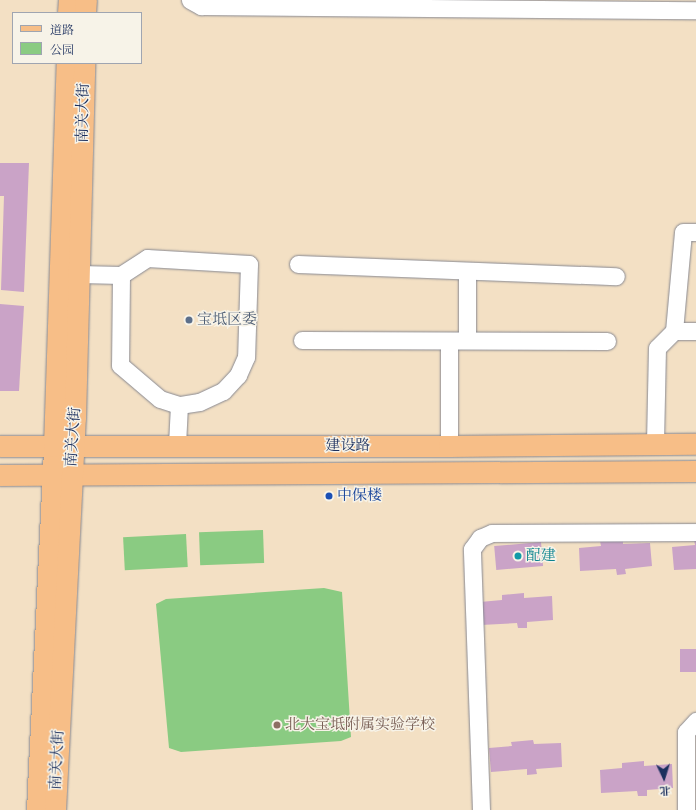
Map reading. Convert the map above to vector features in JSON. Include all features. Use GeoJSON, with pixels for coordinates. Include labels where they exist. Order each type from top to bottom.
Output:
{"type":"FeatureCollection","features":[{"type":"Feature","properties":{"kind":"main road"},"geometry":{"type":"LineString","coordinates":[[68,12],[69,0]]}},
{"type":"Feature","properties":{"kind":"main road"},"geometry":{"type":"LineString","coordinates":[[85,12],[86,0]]}},
{"type":"Feature","properties":{"kind":"main road","name":"南关大街"},"geometry":{"type":"LineString","coordinates":[[55,810],[63,446],[67,64]]}},
{"type":"Feature","properties":{"kind":"main road","name":"南关大街"},"geometry":{"type":"LineString","coordinates":[[63,446],[75,418],[84,64]]}},
{"type":"Feature","properties":{"kind":"main road","name":"建设路"},"geometry":{"type":"LineString","coordinates":[[0,446],[449,446],[696,444]]}},
{"type":"Feature","properties":{"kind":"main road","name":"建设路"},"geometry":{"type":"LineString","coordinates":[[0,475],[696,471]]}},
{"type":"Feature","properties":{"kind":"main road","name":"南关大街"},"geometry":{"type":"LineString","coordinates":[[37,810],[62,475]]}},
{"type":"Feature","properties":{"kind":"street"},"geometry":{"type":"LineString","coordinates":[[190,0],[201,6],[696,10]]}},
{"type":"Feature","properties":{"kind":"street"},"geometry":{"type":"LineString","coordinates":[[655,444],[657,348],[674,331],[683,232],[696,232]]}},
{"type":"Feature","properties":{"kind":"street"},"geometry":{"type":"LineString","coordinates":[[79,274],[121,275],[147,258],[249,264],[246,357],[238,375],[223,391],[199,402],[179,405],[160,399],[120,365],[121,275]]}},
{"type":"Feature","properties":{"kind":"street"},"geometry":{"type":"LineString","coordinates":[[298,264],[616,276]]}},
{"type":"Feature","properties":{"kind":"street"},"geometry":{"type":"LineString","coordinates":[[467,271],[468,340]]}},
{"type":"Feature","properties":{"kind":"street"},"geometry":{"type":"LineString","coordinates":[[674,331],[696,331]]}},
{"type":"Feature","properties":{"kind":"street"},"geometry":{"type":"LineString","coordinates":[[302,340],[607,341]]}},
{"type":"Feature","properties":{"kind":"street"},"geometry":{"type":"LineString","coordinates":[[449,340],[449,446]]}},
{"type":"Feature","properties":{"kind":"street"},"geometry":{"type":"LineString","coordinates":[[177,445],[179,405]]}},
{"type":"Feature","properties":{"kind":"street"},"geometry":{"type":"LineString","coordinates":[[481,810],[472,550],[480,538],[492,533],[696,532]]}},
{"type":"Feature","properties":{"kind":"street"},"geometry":{"type":"LineString","coordinates":[[686,810],[686,732],[696,721]]}},
{"type":"Feature","properties":{"kind":"green space"},"geometry":{"type":"Polygon","coordinates":[[[263,530],[264,563],[200,565],[199,532],[263,530]]]}},
{"type":"Feature","properties":{"kind":"green space"},"geometry":{"type":"Polygon","coordinates":[[[186,534],[188,567],[125,570],[123,537],[186,534]]]}},
{"type":"Feature","properties":{"kind":"green space"},"geometry":{"type":"Polygon","coordinates":[[[324,588],[342,592],[351,737],[341,741],[181,752],[169,748],[156,604],[166,599],[324,588]]]}},
{"type":"Feature","properties":{"kind":"building"},"geometry":{"type":"Polygon","coordinates":[[[0,163],[29,163],[24,292],[1,290],[4,196],[0,196],[0,163]]]}},
{"type":"Feature","properties":{"kind":"building"},"geometry":{"type":"Polygon","coordinates":[[[0,304],[24,306],[19,391],[0,391],[0,304]]]}},
{"type":"Feature","properties":{"kind":"building"},"geometry":{"type":"Polygon","coordinates":[[[623,540],[623,544],[650,543],[652,566],[625,569],[626,574],[617,575],[616,569],[580,571],[579,548],[601,546],[600,541],[623,540]]]}},
{"type":"Feature","properties":{"kind":"building"},"geometry":{"type":"Polygon","coordinates":[[[694,540],[696,540],[696,569],[674,570],[672,547],[695,545],[694,540]]]}},
{"type":"Feature","properties":{"kind":"building","name":"配建"},"geometry":{"type":"Polygon","coordinates":[[[541,542],[543,566],[496,570],[494,546],[541,542]]]}},
{"type":"Feature","properties":{"kind":"building"},"geometry":{"type":"Polygon","coordinates":[[[524,593],[524,598],[552,596],[553,620],[527,622],[527,628],[518,628],[517,623],[481,625],[480,602],[502,600],[502,595],[524,593]]]}},
{"type":"Feature","properties":{"kind":"building"},"geometry":{"type":"Polygon","coordinates":[[[680,649],[696,649],[696,672],[680,672],[680,649]]]}},
{"type":"Feature","properties":{"kind":"building"},"geometry":{"type":"Polygon","coordinates":[[[533,740],[534,744],[561,743],[562,767],[536,769],[537,774],[527,775],[527,769],[491,772],[489,748],[512,746],[511,742],[533,740]]]}},
{"type":"Feature","properties":{"kind":"building"},"geometry":{"type":"Polygon","coordinates":[[[644,761],[644,766],[672,764],[673,788],[647,790],[647,796],[638,796],[637,791],[601,793],[600,770],[622,768],[622,763],[644,761]]]}},
{"type":"Feature","properties":{"kind":"place","name":"宝坻区委"},"geometry":{"type":"Point","coordinates":[189,320]}},
{"type":"Feature","properties":{"kind":"place","name":"中保楼"},"geometry":{"type":"Point","coordinates":[329,496]}},
{"type":"Feature","properties":{"kind":"place","name":"配建"},"geometry":{"type":"Point","coordinates":[518,556]}},
{"type":"Feature","properties":{"kind":"place","name":"北大宝坻附属实验学校"},"geometry":{"type":"Point","coordinates":[277,725]}}]}
